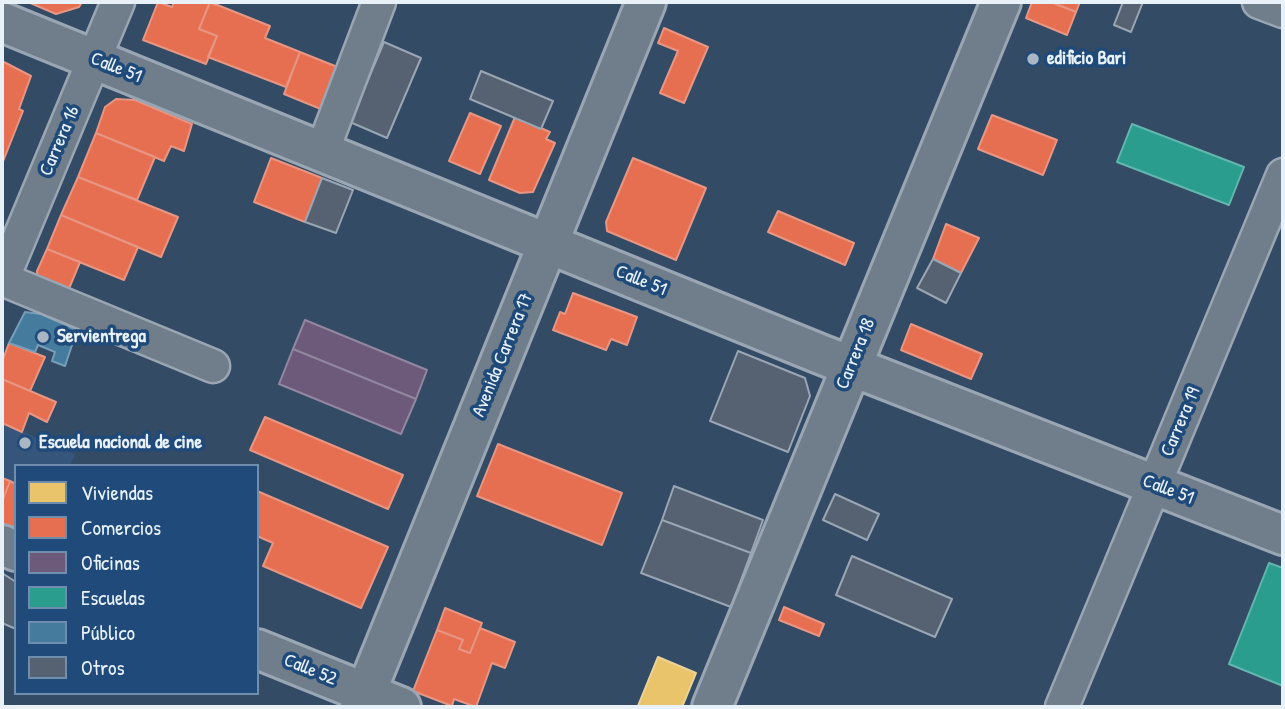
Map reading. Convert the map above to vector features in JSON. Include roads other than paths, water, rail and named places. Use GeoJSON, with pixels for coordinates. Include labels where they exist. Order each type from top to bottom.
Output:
{"type":"FeatureCollection","features":[{"type":"Feature","properties":{"kind":"street","name":"Carrera 16"},"geometry":{"type":"LineString","coordinates":[[2,279],[118,2]]}},
{"type":"Feature","properties":{"kind":"street"},"geometry":{"type":"LineString","coordinates":[[322,152],[379,2]]}},
{"type":"Feature","properties":{"kind":"street","name":"Avenida Carrera 17"},"geometry":{"type":"LineString","coordinates":[[363,700],[646,2]]}},
{"type":"Feature","properties":{"kind":"street","name":"Carrera 18"},"geometry":{"type":"LineString","coordinates":[[712,707],[1001,2]]}},
{"type":"Feature","properties":{"kind":"street"},"geometry":{"type":"LineString","coordinates":[[1259,2],[1283,11]]}},
{"type":"Feature","properties":{"kind":"street","name":"Calle 51"},"geometry":{"type":"LineString","coordinates":[[2,22],[852,366],[1283,535]]}},
{"type":"Feature","properties":{"kind":"street","name":"Carrera 19"},"geometry":{"type":"LineString","coordinates":[[1062,707],[1283,175]]}},
{"type":"Feature","properties":{"kind":"street"},"geometry":{"type":"LineString","coordinates":[[2,279],[213,366]]}},
{"type":"Feature","properties":{"kind":"street","name":"Calle 52"},"geometry":{"type":"LineString","coordinates":[[259,650],[363,700],[401,707]]}},
{"type":"Feature","properties":{"kind":"place","name":"edificio Bari"},"geometry":{"type":"Point","coordinates":[1033,59]}},
{"type":"Feature","properties":{"kind":"place","name":"Servientrega"},"geometry":{"type":"Point","coordinates":[43,337]}},
{"type":"Feature","properties":{"kind":"place","name":"Escuela nacional de cine"},"geometry":{"type":"Point","coordinates":[25,443]}}]}
